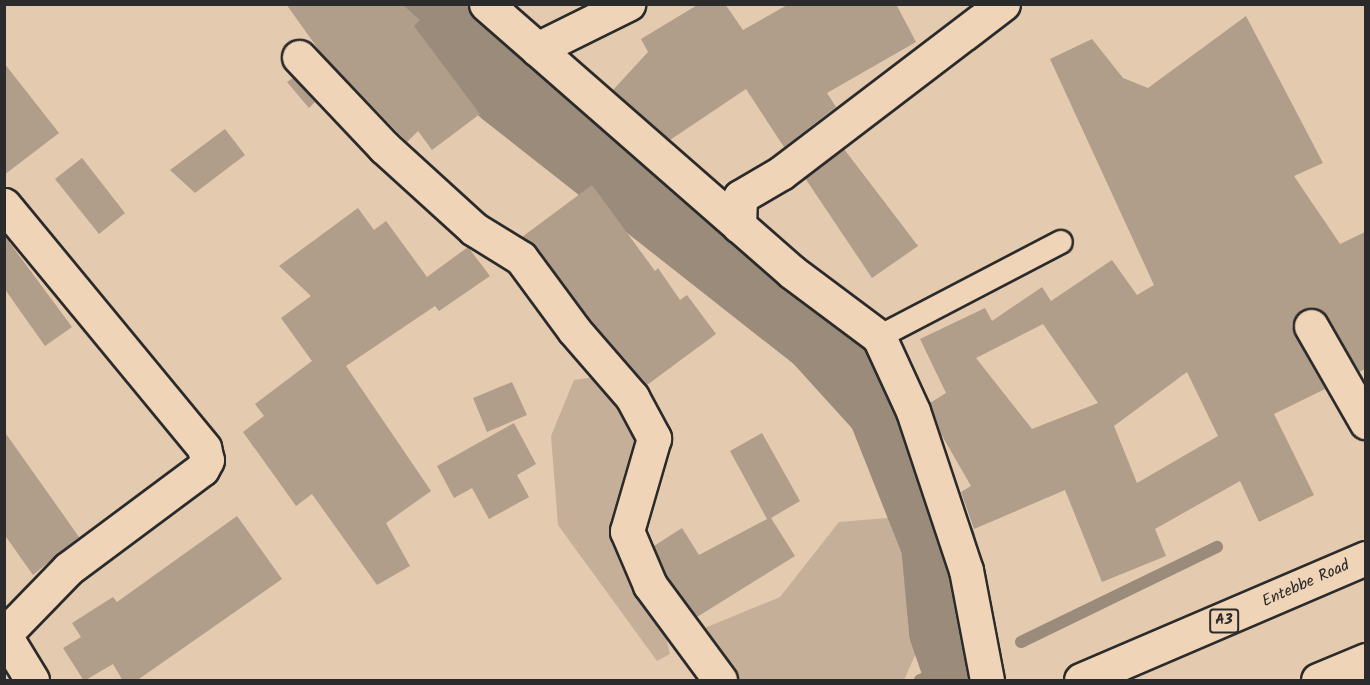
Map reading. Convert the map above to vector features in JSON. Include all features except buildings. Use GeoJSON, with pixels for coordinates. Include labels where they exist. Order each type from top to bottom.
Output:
{"type":"FeatureCollection","features":[{"type":"Feature","properties":{"kind":"street"},"geometry":{"type":"LineString","coordinates":[[486,4],[739,226],[879,337],[914,411],[966,570],[987,681]]}},
{"type":"Feature","properties":{"kind":"street"},"geometry":{"type":"LineString","coordinates":[[537,49],[628,4]]}},
{"type":"Feature","properties":{"kind":"street"},"geometry":{"type":"LineString","coordinates":[[739,226],[740,197],[781,173],[1003,4]]}},
{"type":"Feature","properties":{"kind":"street"},"geometry":{"type":"LineString","coordinates":[[299,57],[392,154],[474,229],[520,258],[573,330],[632,398],[654,438],[627,531],[650,585],[720,681]]}},
{"type":"Feature","properties":{"kind":"street"},"geometry":{"type":"LineString","coordinates":[[4,205],[204,448],[207,460],[202,469],[68,569],[5,634],[32,681]]}},
{"type":"Feature","properties":{"kind":"street"},"geometry":{"type":"LineString","coordinates":[[1311,326],[1365,422]]}},
{"type":"Feature","properties":{"kind":"street","name":"Entebbe Road"},"geometry":{"type":"LineString","coordinates":[[1081,681],[1365,558]]}},
{"type":"Feature","properties":{"kind":"street"},"geometry":{"type":"LineString","coordinates":[[1318,681],[1365,660]]}},
{"type":"Feature","properties":{"kind":"lane"},"geometry":{"type":"LineString","coordinates":[[879,337],[1061,242]]}},
{"type":"Feature","properties":{"kind":"shaded area"},"geometry":{"type":"Polygon","coordinates":[[[603,376],[641,446],[617,524],[663,625],[670,654],[657,661],[558,525],[551,436],[574,380],[603,376]]]}},
{"type":"Feature","properties":{"kind":"shaded area"},"geometry":{"type":"Polygon","coordinates":[[[911,516],[933,557],[928,626],[904,680],[720,680],[700,630],[780,597],[839,522],[911,516]]]}},
{"type":"Feature","properties":{"kind":"waterway"},"geometry":{"type":"LineString","coordinates":[[433,4],[505,89],[819,336],[884,408],[938,544],[946,630],[958,665]]}},
{"type":"Feature","properties":{"kind":"waterway"},"geometry":{"type":"LineString","coordinates":[[1021,642],[1217,547]]}},
{"type":"Feature","properties":{"kind":"waterway"},"geometry":{"type":"LineString","coordinates":[[920,680],[958,665]]}}]}
